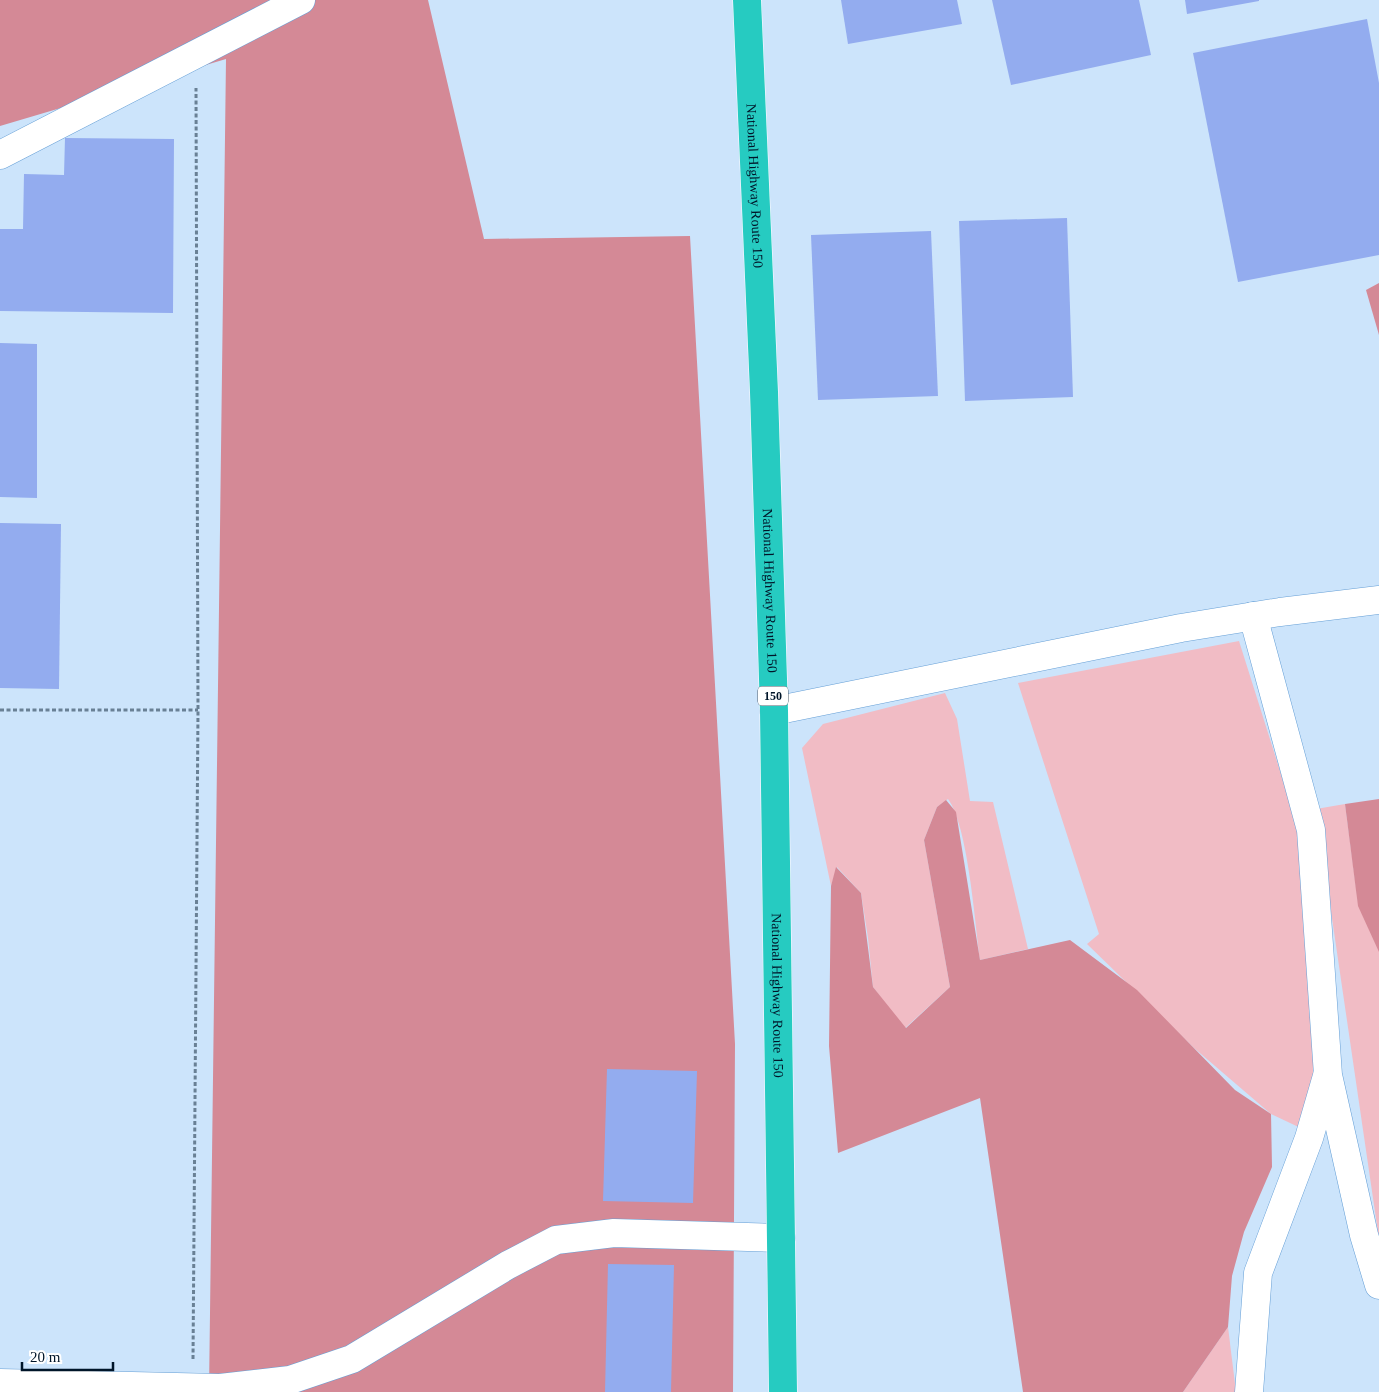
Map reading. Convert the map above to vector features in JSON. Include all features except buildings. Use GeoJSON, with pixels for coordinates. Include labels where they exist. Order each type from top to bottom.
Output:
{"type":"FeatureCollection","features":[{"type":"Feature","properties":{"kind":"highway","name":"National Highway Route 150"},"geometry":{"type":"LineString","coordinates":[[747,0],[764,392],[774,711],[783,1392]]}},
{"type":"Feature","properties":{"kind":"street"},"geometry":{"type":"LineString","coordinates":[[0,155],[301,0]]}},
{"type":"Feature","properties":{"kind":"street"},"geometry":{"type":"LineString","coordinates":[[774,711],[1181,628],[1254,616],[1379,600]]}},
{"type":"Feature","properties":{"kind":"street"},"geometry":{"type":"LineString","coordinates":[[1254,616],[1311,830],[1328,1075],[1364,1235],[1379,1285]]}},
{"type":"Feature","properties":{"kind":"street"},"geometry":{"type":"LineString","coordinates":[[1249,1392],[1258,1274],[1309,1138],[1328,1075]]}},
{"type":"Feature","properties":{"kind":"street"},"geometry":{"type":"LineString","coordinates":[[0,1383],[220,1388],[290,1380],[352,1359],[508,1265],[556,1240],[614,1233],[780,1238]]}},
{"type":"Feature","properties":{"kind":"path"},"geometry":{"type":"LineString","coordinates":[[192,1387],[198,710],[196,54]]}},
{"type":"Feature","properties":{"kind":"path"},"geometry":{"type":"LineString","coordinates":[[0,710],[198,710]]}},
{"type":"Feature","properties":{"kind":"shaded area"},"geometry":{"type":"Polygon","coordinates":[[[0,0],[428,0],[484,239],[690,236],[735,1044],[733,1392],[209,1392],[226,59],[0,126],[0,0]]]}},
{"type":"Feature","properties":{"kind":"shaded area"},"geometry":{"type":"Polygon","coordinates":[[[1379,283],[1379,335],[1366,290],[1379,283]]]}},
{"type":"Feature","properties":{"kind":"shaded area"},"geometry":{"type":"Polygon","coordinates":[[[1239,641],[1305,850],[1320,1044],[1307,1131],[1271,1114],[1194,1048],[1087,944],[1099,934],[1018,683],[1239,641]]]}},
{"type":"Feature","properties":{"kind":"shaded area"},"geometry":{"type":"Polygon","coordinates":[[[945,693],[957,719],[970,801],[993,802],[1028,949],[980,960],[966,852],[955,812],[948,799],[937,807],[924,840],[950,987],[904,1029],[873,987],[861,893],[837,867],[831,886],[802,748],[823,724],[945,693]]]}},
{"type":"Feature","properties":{"kind":"shaded area"},"geometry":{"type":"Polygon","coordinates":[[[1379,799],[1379,952],[1358,906],[1345,804],[1379,799]]]}},
{"type":"Feature","properties":{"kind":"shaded area"},"geometry":{"type":"Polygon","coordinates":[[[946,800],[956,812],[980,960],[1070,940],[1137,990],[1235,1090],[1271,1114],[1272,1167],[1244,1232],[1232,1276],[1228,1327],[1183,1392],[1023,1392],[980,1098],[838,1153],[829,1046],[831,886],[836,867],[861,893],[873,987],[906,1028],[950,987],[924,840],[937,807],[946,800]]]}},
{"type":"Feature","properties":{"kind":"shaded area"},"geometry":{"type":"Polygon","coordinates":[[[1345,804],[1358,902],[1379,950],[1379,1239],[1316,809],[1345,804]]]}},
{"type":"Feature","properties":{"kind":"shaded area"},"geometry":{"type":"Polygon","coordinates":[[[1228,1327],[1236,1392],[1183,1392],[1228,1327]]]}}]}
